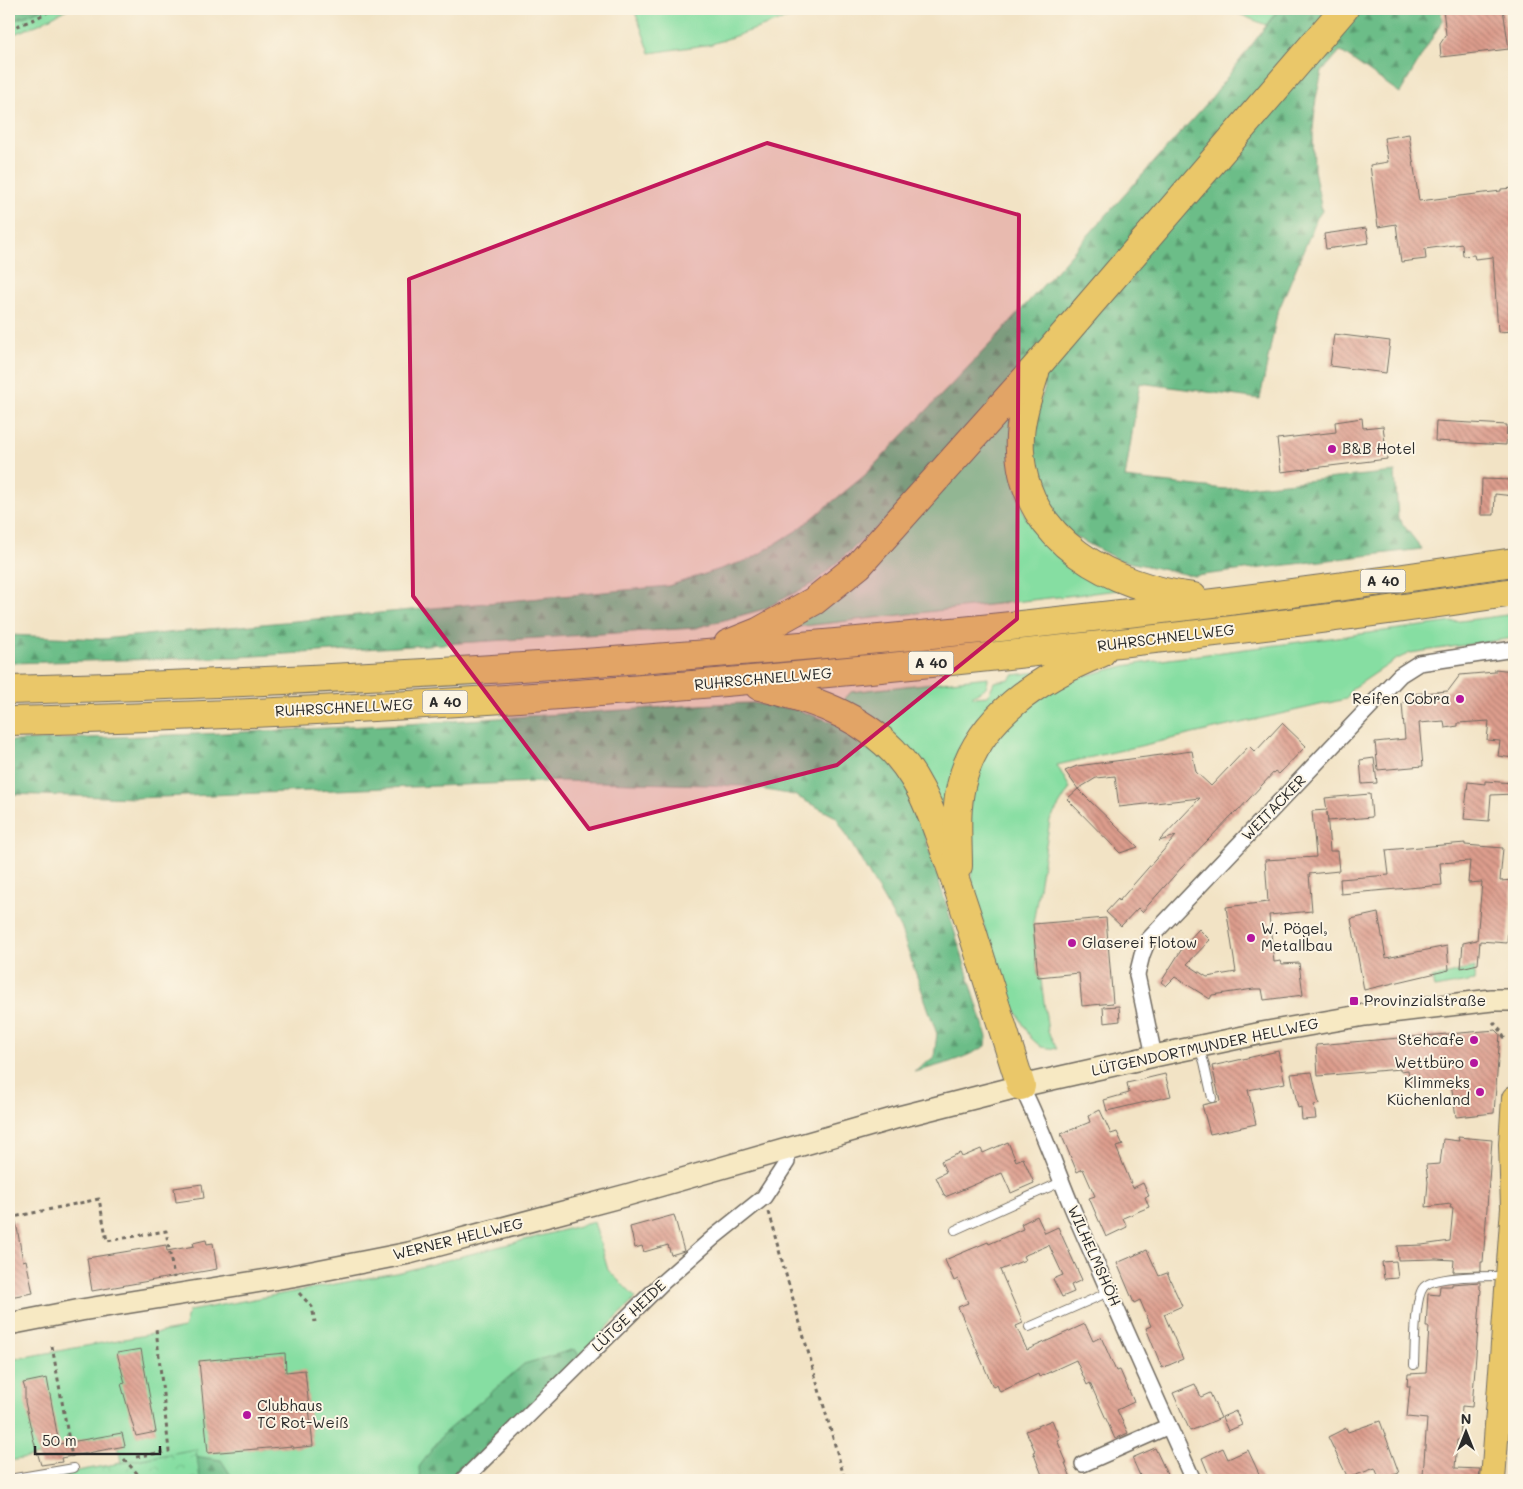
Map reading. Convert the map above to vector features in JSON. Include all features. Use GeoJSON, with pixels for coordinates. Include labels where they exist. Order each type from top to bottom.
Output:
{"type":"FeatureCollection","features":[{"type":"Feature","properties":{"kind":"highway"},"geometry":{"type":"LineString","coordinates":[[668,657],[710,650],[758,632],[814,601],[859,565],[1036,367],[1344,9]]}},
{"type":"Feature","properties":{"kind":"highway"},"geometry":{"type":"LineString","coordinates":[[1036,367],[1020,434],[1022,469],[1027,490],[1035,507],[1044,522],[1058,538],[1091,563],[1135,583],[1164,592],[1190,597],[1251,598]]}},
{"type":"Feature","properties":{"kind":"highway","name":"RUHRSCHNELLWEG"},"geometry":{"type":"LineString","coordinates":[[9,690],[386,675],[668,657],[829,644],[1251,598],[1514,562]]}},
{"type":"Feature","properties":{"kind":"highway","name":"RUHRSCHNELLWEG"},"geometry":{"type":"LineString","coordinates":[[9,722],[495,700],[707,684],[945,662],[1155,639],[1322,619],[1514,592]]}},
{"type":"Feature","properties":{"kind":"highway"},"geometry":{"type":"LineString","coordinates":[[958,888],[958,806],[961,785],[974,749],[986,731],[1003,712],[1019,699],[1080,661],[1128,644],[1155,639]]}},
{"type":"Feature","properties":{"kind":"highway"},"geometry":{"type":"LineString","coordinates":[[707,684],[746,684],[796,696],[833,710],[869,730],[899,757],[920,786],[928,805],[958,888],[1021,1086]]}},
{"type":"Feature","properties":{"kind":"main road","name":"LÜTGENDORTMUNDER HELLWEG"},"geometry":{"type":"LineString","coordinates":[[899,1117],[1021,1086],[1199,1046],[1365,1015],[1492,1000],[1514,1000]]}},
{"type":"Feature","properties":{"kind":"main road"},"geometry":{"type":"LineString","coordinates":[[1493,1480],[1513,1204],[1511,1144],[1514,1098]]}},
{"type":"Feature","properties":{"kind":"main road","name":"WERNER HELLWEG"},"geometry":{"type":"LineString","coordinates":[[9,1324],[81,1310],[292,1276],[409,1253],[618,1198],[899,1117]]}},
{"type":"Feature","properties":{"kind":"street","name":"WEITACKER"},"geometry":{"type":"LineString","coordinates":[[1154,1056],[1137,976],[1148,940],[1400,676],[1419,663],[1514,649]]}},
{"type":"Feature","properties":{"kind":"street","name":"WILHELMSHÖH"},"geometry":{"type":"LineString","coordinates":[[1021,1086],[1109,1292],[1193,1480]]}},
{"type":"Feature","properties":{"kind":"street","name":"LÜTGE HEIDE"},"geometry":{"type":"LineString","coordinates":[[463,1480],[663,1282],[714,1237],[764,1197],[787,1162],[786,1150]]}},
{"type":"Feature","properties":{"kind":"street"},"geometry":{"type":"LineString","coordinates":[[1083,1464],[1169,1426]]}},
{"type":"Feature","properties":{"kind":"lane"},"geometry":{"type":"LineString","coordinates":[[1199,1046],[1212,1098]]}},
{"type":"Feature","properties":{"kind":"lane"},"geometry":{"type":"LineString","coordinates":[[956,1230],[1061,1182]]}},
{"type":"Feature","properties":{"kind":"lane"},"geometry":{"type":"LineString","coordinates":[[1414,1365],[1418,1296],[1424,1286],[1436,1280],[1508,1276]]}},
{"type":"Feature","properties":{"kind":"lane"},"geometry":{"type":"LineString","coordinates":[[1030,1327],[1109,1292]]}},
{"type":"Feature","properties":{"kind":"lane"},"geometry":{"type":"LineString","coordinates":[[9,1479],[74,1468]]}},
{"type":"Feature","properties":{"kind":"path"},"geometry":{"type":"LineString","coordinates":[[9,29],[35,19],[53,9]]}},
{"type":"Feature","properties":{"kind":"path"},"geometry":{"type":"LineString","coordinates":[[1492,1022],[1499,1028],[1506,1041]]}},
{"type":"Feature","properties":{"kind":"path"},"geometry":{"type":"LineString","coordinates":[[764,1197],[845,1480]]}},
{"type":"Feature","properties":{"kind":"path"},"geometry":{"type":"LineString","coordinates":[[9,1218],[99,1198],[107,1241],[166,1231],[175,1281]]}},
{"type":"Feature","properties":{"kind":"path"},"geometry":{"type":"LineString","coordinates":[[292,1276],[295,1289],[312,1307],[315,1322]]}},
{"type":"Feature","properties":{"kind":"path"},"geometry":{"type":"LineString","coordinates":[[136,1457],[169,1451],[156,1328]]}},
{"type":"Feature","properties":{"kind":"path"},"geometry":{"type":"LineString","coordinates":[[52,1346],[74,1468]]}},
{"type":"Feature","properties":{"kind":"path"},"geometry":{"type":"LineString","coordinates":[[124,1459],[142,1480]]}},
{"type":"Feature","properties":{"kind":"highlighted area"},"geometry":{"type":"Polygon","coordinates":[[[767,143],[1019,215],[1017,619],[837,765],[589,829],[413,596],[409,279],[767,143]]]}},
{"type":"Feature","properties":{"kind":"green space"},"geometry":{"type":"Polygon","coordinates":[[[9,9],[42,9],[9,22],[9,9]]]}},
{"type":"Feature","properties":{"kind":"green space"},"geometry":{"type":"Polygon","coordinates":[[[42,9],[67,9],[39,24],[9,36],[9,22],[42,9]]]}},
{"type":"Feature","properties":{"kind":"green space"},"geometry":{"type":"Polygon","coordinates":[[[634,9],[814,9],[712,44],[650,53],[634,9]]]}},
{"type":"Feature","properties":{"kind":"green space"},"geometry":{"type":"Polygon","coordinates":[[[1227,9],[1271,9],[1277,11],[1266,25],[1227,9]]]}},
{"type":"Feature","properties":{"kind":"green space"},"geometry":{"type":"Polygon","coordinates":[[[1279,9],[1441,9],[1442,21],[1400,93],[1340,51],[1322,72],[1316,98],[1313,130],[1314,170],[1322,211],[1317,218],[1277,314],[1260,399],[1140,383],[1125,478],[1225,489],[1395,472],[1398,518],[1422,549],[1194,576],[1119,560],[1068,533],[1043,499],[1032,467],[1030,431],[1046,384],[814,583],[764,609],[695,628],[239,657],[9,663],[9,635],[102,639],[668,586],[751,559],[799,529],[864,476],[993,341],[1209,101],[1279,9]]]}},
{"type":"Feature","properties":{"kind":"green space"},"geometry":{"type":"Polygon","coordinates":[[[1011,407],[1018,496],[1026,518],[1054,551],[1119,590],[777,629],[812,614],[852,589],[1011,407]]]}},
{"type":"Feature","properties":{"kind":"green space"},"geometry":{"type":"Polygon","coordinates":[[[1514,614],[1514,638],[1410,653],[1395,660],[1352,689],[1346,699],[1057,765],[1070,788],[1050,820],[1033,924],[1038,976],[1041,980],[1048,1032],[1057,1049],[1041,1047],[1031,1038],[1014,1008],[985,930],[974,891],[966,841],[974,776],[999,730],[1047,693],[1083,676],[1124,666],[1514,614]]]}},
{"type":"Feature","properties":{"kind":"green space"},"geometry":{"type":"Polygon","coordinates":[[[1054,670],[1013,693],[948,825],[841,703],[851,692],[988,677],[986,687],[973,695],[973,697],[988,696],[994,682],[1010,679],[1013,675],[1054,670]]]}},
{"type":"Feature","properties":{"kind":"green space"},"geometry":{"type":"Polygon","coordinates":[[[753,703],[798,710],[846,727],[882,752],[911,790],[987,1037],[986,1046],[959,1059],[914,1072],[934,1057],[937,1034],[900,928],[836,817],[794,795],[743,786],[562,781],[136,798],[9,794],[9,741],[407,724],[753,703]]]}},
{"type":"Feature","properties":{"kind":"green space"},"geometry":{"type":"Polygon","coordinates":[[[1475,967],[1474,981],[1434,988],[1432,978],[1475,967]]]}},
{"type":"Feature","properties":{"kind":"green space"},"geometry":{"type":"Polygon","coordinates":[[[594,1222],[608,1270],[636,1298],[458,1480],[200,1480],[196,1450],[121,1463],[118,1443],[9,1461],[9,1360],[184,1328],[189,1311],[401,1272],[594,1222]]]}},
{"type":"Feature","properties":{"kind":"green space"},"geometry":{"type":"Polygon","coordinates":[[[575,1349],[580,1357],[456,1480],[420,1480],[419,1467],[444,1433],[524,1364],[575,1349]]]}},
{"type":"Feature","properties":{"kind":"green space"},"geometry":{"type":"Polygon","coordinates":[[[196,1449],[200,1480],[29,1480],[196,1449]]]}},
{"type":"Feature","properties":{"kind":"green space"},"geometry":{"type":"Polygon","coordinates":[[[180,1454],[221,1460],[234,1480],[31,1480],[180,1454]]]}},
{"type":"Feature","properties":{"kind":"building"},"geometry":{"type":"Polygon","coordinates":[[[1443,9],[1503,9],[1509,49],[1441,57],[1440,44],[1446,35],[1443,9]]]}},
{"type":"Feature","properties":{"kind":"building"},"geometry":{"type":"Polygon","coordinates":[[[1409,134],[1419,201],[1514,188],[1514,227],[1511,227],[1514,256],[1514,331],[1498,332],[1493,257],[1475,259],[1474,255],[1463,256],[1462,244],[1425,249],[1426,259],[1401,262],[1396,224],[1378,227],[1370,165],[1388,162],[1384,138],[1409,134]]]}},
{"type":"Feature","properties":{"kind":"building"},"geometry":{"type":"Polygon","coordinates":[[[1366,228],[1369,243],[1326,249],[1324,234],[1366,228]]]}},
{"type":"Feature","properties":{"kind":"building"},"geometry":{"type":"Polygon","coordinates":[[[1334,334],[1390,341],[1386,373],[1330,366],[1334,334]]]}},
{"type":"Feature","properties":{"kind":"building","name":"B&B Hotel"},"geometry":{"type":"Polygon","coordinates":[[[1362,418],[1363,428],[1383,426],[1387,459],[1281,472],[1277,439],[1336,432],[1335,422],[1362,418]]]}},
{"type":"Feature","properties":{"kind":"building"},"geometry":{"type":"Polygon","coordinates":[[[1436,421],[1507,425],[1506,445],[1435,441],[1436,421]]]}},
{"type":"Feature","properties":{"kind":"building"},"geometry":{"type":"Polygon","coordinates":[[[1482,479],[1514,480],[1514,496],[1495,494],[1494,515],[1481,515],[1482,479]]]}},
{"type":"Feature","properties":{"kind":"building","name":"Reifen Cobra"},"geometry":{"type":"Polygon","coordinates":[[[1495,669],[1514,671],[1511,725],[1514,725],[1514,758],[1498,756],[1500,741],[1487,740],[1489,721],[1458,723],[1458,726],[1445,728],[1444,721],[1419,723],[1423,766],[1378,770],[1375,742],[1405,739],[1402,704],[1410,694],[1448,691],[1460,675],[1495,672],[1495,669]]]}},
{"type":"Feature","properties":{"kind":"building"},"geometry":{"type":"Polygon","coordinates":[[[1282,723],[1306,746],[1279,774],[1275,771],[1181,868],[1142,912],[1138,908],[1121,926],[1106,912],[1118,899],[1119,901],[1176,836],[1159,841],[1200,798],[1119,807],[1115,776],[1096,778],[1078,789],[1065,771],[1077,766],[1192,751],[1196,772],[1211,786],[1249,746],[1255,752],[1282,723]]]}},
{"type":"Feature","properties":{"kind":"building"},"geometry":{"type":"Polygon","coordinates":[[[1374,758],[1377,783],[1362,784],[1360,760],[1374,758]]]}},
{"type":"Feature","properties":{"kind":"building"},"geometry":{"type":"Polygon","coordinates":[[[1485,781],[1514,783],[1514,794],[1491,795],[1489,821],[1464,819],[1468,782],[1485,784],[1485,781]]]}},
{"type":"Feature","properties":{"kind":"building"},"geometry":{"type":"Polygon","coordinates":[[[1078,789],[1138,847],[1120,853],[1067,799],[1078,789]]]}},
{"type":"Feature","properties":{"kind":"building"},"geometry":{"type":"Polygon","coordinates":[[[1370,794],[1372,817],[1328,821],[1327,812],[1330,851],[1337,851],[1339,871],[1309,874],[1312,911],[1269,915],[1274,962],[1281,961],[1282,964],[1299,963],[1303,995],[1264,1000],[1262,989],[1254,989],[1212,995],[1210,999],[1175,977],[1166,986],[1161,982],[1185,944],[1199,929],[1210,940],[1187,964],[1207,977],[1236,972],[1226,907],[1268,902],[1265,860],[1316,857],[1312,811],[1327,810],[1325,798],[1370,794]]]}},
{"type":"Feature","properties":{"kind":"building"},"geometry":{"type":"Polygon","coordinates":[[[1465,843],[1465,845],[1503,848],[1500,881],[1513,880],[1507,943],[1480,941],[1478,964],[1461,968],[1463,943],[1477,940],[1482,882],[1468,883],[1470,861],[1440,863],[1442,885],[1341,894],[1340,879],[1389,875],[1386,850],[1465,843]]]}},
{"type":"Feature","properties":{"kind":"building"},"geometry":{"type":"Polygon","coordinates":[[[1378,913],[1386,958],[1447,946],[1449,970],[1364,990],[1351,919],[1378,913]]]}},
{"type":"Feature","properties":{"kind":"building","name":"Glaserei Flotow"},"geometry":{"type":"Polygon","coordinates":[[[1106,918],[1113,1003],[1082,1006],[1079,973],[1038,977],[1033,924],[1106,918]]]}},
{"type":"Feature","properties":{"kind":"building"},"geometry":{"type":"Polygon","coordinates":[[[1119,1006],[1120,1021],[1104,1023],[1103,1007],[1119,1006]]]}},
{"type":"Feature","properties":{"kind":"building"},"geometry":{"type":"Polygon","coordinates":[[[1496,1030],[1500,1034],[1494,1113],[1456,1117],[1451,1083],[1411,1088],[1408,1070],[1400,1071],[1400,1069],[1318,1076],[1316,1045],[1496,1030]]]}},
{"type":"Feature","properties":{"kind":"building"},"geometry":{"type":"Polygon","coordinates":[[[1278,1051],[1285,1083],[1248,1090],[1256,1124],[1210,1134],[1202,1105],[1220,1101],[1212,1066],[1278,1051]]]}},
{"type":"Feature","properties":{"kind":"building"},"geometry":{"type":"Polygon","coordinates":[[[1312,1072],[1319,1104],[1314,1105],[1316,1119],[1302,1120],[1301,1107],[1298,1108],[1291,1074],[1312,1072]]]}},
{"type":"Feature","properties":{"kind":"building"},"geometry":{"type":"Polygon","coordinates":[[[1165,1074],[1171,1096],[1107,1111],[1104,1100],[1129,1093],[1127,1083],[1165,1074]]]}},
{"type":"Feature","properties":{"kind":"building"},"geometry":{"type":"Polygon","coordinates":[[[1100,1110],[1111,1134],[1117,1132],[1123,1145],[1116,1147],[1133,1188],[1143,1183],[1149,1196],[1145,1197],[1149,1207],[1123,1218],[1127,1227],[1106,1237],[1089,1198],[1095,1196],[1083,1169],[1077,1172],[1061,1134],[1090,1122],[1088,1116],[1100,1110]]]}},
{"type":"Feature","properties":{"kind":"building"},"geometry":{"type":"Polygon","coordinates":[[[1458,1137],[1492,1140],[1481,1271],[1453,1272],[1454,1260],[1398,1260],[1397,1246],[1450,1241],[1453,1208],[1450,1208],[1451,1204],[1426,1207],[1428,1182],[1426,1165],[1440,1164],[1443,1139],[1459,1141],[1458,1137]]]}},
{"type":"Feature","properties":{"kind":"building"},"geometry":{"type":"Polygon","coordinates":[[[1008,1142],[1016,1161],[1023,1158],[1034,1183],[1011,1193],[1002,1173],[945,1197],[936,1177],[946,1172],[941,1161],[960,1153],[962,1157],[981,1149],[983,1153],[1008,1142]]]}},
{"type":"Feature","properties":{"kind":"building"},"geometry":{"type":"Polygon","coordinates":[[[202,1184],[204,1198],[176,1202],[174,1188],[202,1184]]]}},
{"type":"Feature","properties":{"kind":"building"},"geometry":{"type":"Polygon","coordinates":[[[674,1215],[684,1251],[671,1255],[668,1245],[644,1252],[642,1246],[635,1248],[630,1227],[674,1215]]]}},
{"type":"Feature","properties":{"kind":"building"},"geometry":{"type":"Polygon","coordinates":[[[1037,1216],[1045,1233],[1058,1227],[1082,1280],[1071,1285],[1074,1292],[1062,1297],[1053,1279],[1063,1275],[1049,1245],[1023,1256],[1025,1260],[1000,1270],[1023,1323],[1016,1326],[1027,1350],[1085,1324],[1093,1341],[1101,1337],[1116,1371],[1120,1370],[1134,1402],[1117,1410],[1128,1433],[1115,1439],[1090,1383],[1087,1385],[1076,1360],[1039,1377],[1038,1374],[1000,1392],[997,1385],[993,1387],[958,1307],[968,1303],[958,1279],[954,1281],[945,1260],[1023,1229],[1021,1224],[1037,1216]]]}},
{"type":"Feature","properties":{"kind":"building"},"geometry":{"type":"Polygon","coordinates":[[[9,1222],[16,1222],[23,1261],[26,1260],[33,1293],[9,1297],[9,1222]]]}},
{"type":"Feature","properties":{"kind":"building"},"geometry":{"type":"Polygon","coordinates":[[[206,1240],[207,1244],[213,1243],[217,1269],[92,1291],[87,1258],[166,1245],[167,1251],[194,1246],[193,1243],[206,1240]]]}},
{"type":"Feature","properties":{"kind":"building"},"geometry":{"type":"Polygon","coordinates":[[[1147,1250],[1159,1276],[1167,1273],[1182,1306],[1164,1314],[1183,1359],[1162,1368],[1146,1328],[1151,1326],[1140,1300],[1134,1303],[1117,1263],[1147,1250]]]}},
{"type":"Feature","properties":{"kind":"building"},"geometry":{"type":"Polygon","coordinates":[[[1396,1261],[1398,1278],[1384,1279],[1382,1262],[1396,1261]]]}},
{"type":"Feature","properties":{"kind":"building"},"geometry":{"type":"Polygon","coordinates":[[[1480,1282],[1481,1290],[1472,1407],[1462,1406],[1460,1440],[1457,1440],[1455,1468],[1480,1469],[1479,1480],[1430,1480],[1430,1476],[1423,1475],[1427,1419],[1407,1417],[1410,1386],[1407,1386],[1408,1374],[1426,1373],[1429,1327],[1426,1327],[1428,1294],[1439,1295],[1440,1286],[1480,1282]]]}},
{"type":"Feature","properties":{"kind":"building"},"geometry":{"type":"Polygon","coordinates":[[[141,1349],[156,1432],[136,1436],[121,1384],[125,1383],[117,1353],[141,1349]]]}},
{"type":"Feature","properties":{"kind":"building","name":"Clubhaus TC Rot-Weiß"},"geometry":{"type":"Polygon","coordinates":[[[285,1353],[286,1372],[305,1370],[313,1446],[208,1453],[199,1361],[285,1353]]]}},
{"type":"Feature","properties":{"kind":"building"},"geometry":{"type":"Polygon","coordinates":[[[47,1378],[59,1444],[122,1433],[125,1446],[61,1458],[62,1462],[41,1465],[25,1402],[23,1383],[47,1378]]]}},
{"type":"Feature","properties":{"kind":"building"},"geometry":{"type":"Polygon","coordinates":[[[1195,1384],[1201,1397],[1210,1393],[1221,1418],[1190,1431],[1173,1393],[1195,1384]]]}},
{"type":"Feature","properties":{"kind":"building"},"geometry":{"type":"Polygon","coordinates":[[[1236,1411],[1242,1425],[1228,1431],[1222,1417],[1236,1411]]]}},
{"type":"Feature","properties":{"kind":"building"},"geometry":{"type":"Polygon","coordinates":[[[1052,1420],[1060,1439],[1057,1440],[1072,1480],[1044,1480],[1033,1452],[1035,1451],[1026,1431],[1052,1420]]]}},
{"type":"Feature","properties":{"kind":"building"},"geometry":{"type":"Polygon","coordinates":[[[1380,1421],[1399,1473],[1380,1480],[1375,1468],[1348,1478],[1328,1437],[1346,1428],[1348,1432],[1380,1421]]]}},
{"type":"Feature","properties":{"kind":"building"},"geometry":{"type":"Polygon","coordinates":[[[1155,1448],[1170,1480],[1142,1480],[1132,1458],[1155,1448]]]}},
{"type":"Feature","properties":{"kind":"building"},"geometry":{"type":"Polygon","coordinates":[[[1223,1448],[1228,1459],[1248,1450],[1262,1480],[1211,1480],[1202,1458],[1223,1448]]]}},
{"type":"Feature","properties":{"kind":"place","name":"B&B Hotel"},"geometry":{"type":"Point","coordinates":[1332,449]}},
{"type":"Feature","properties":{"kind":"place","name":"Reifen Cobra"},"geometry":{"type":"Point","coordinates":[1460,699]}},
{"type":"Feature","properties":{"kind":"place","name":"W. Pögel, Metallbau"},"geometry":{"type":"Point","coordinates":[1251,938]}},
{"type":"Feature","properties":{"kind":"place","name":"Glaserei Flotow"},"geometry":{"type":"Point","coordinates":[1072,943]}},
{"type":"Feature","properties":{"kind":"place","name":"Provinzialstraße"},"geometry":{"type":"Point","coordinates":[1354,1001]}},
{"type":"Feature","properties":{"kind":"place","name":"Stehcafe"},"geometry":{"type":"Point","coordinates":[1474,1040]}},
{"type":"Feature","properties":{"kind":"place","name":"Wettbüro"},"geometry":{"type":"Point","coordinates":[1474,1063]}},
{"type":"Feature","properties":{"kind":"place","name":"Klimmeks Küchenland"},"geometry":{"type":"Point","coordinates":[1480,1092]}},
{"type":"Feature","properties":{"kind":"place","name":"Clubhaus TC Rot-Weiß"},"geometry":{"type":"Point","coordinates":[247,1415]}}]}
